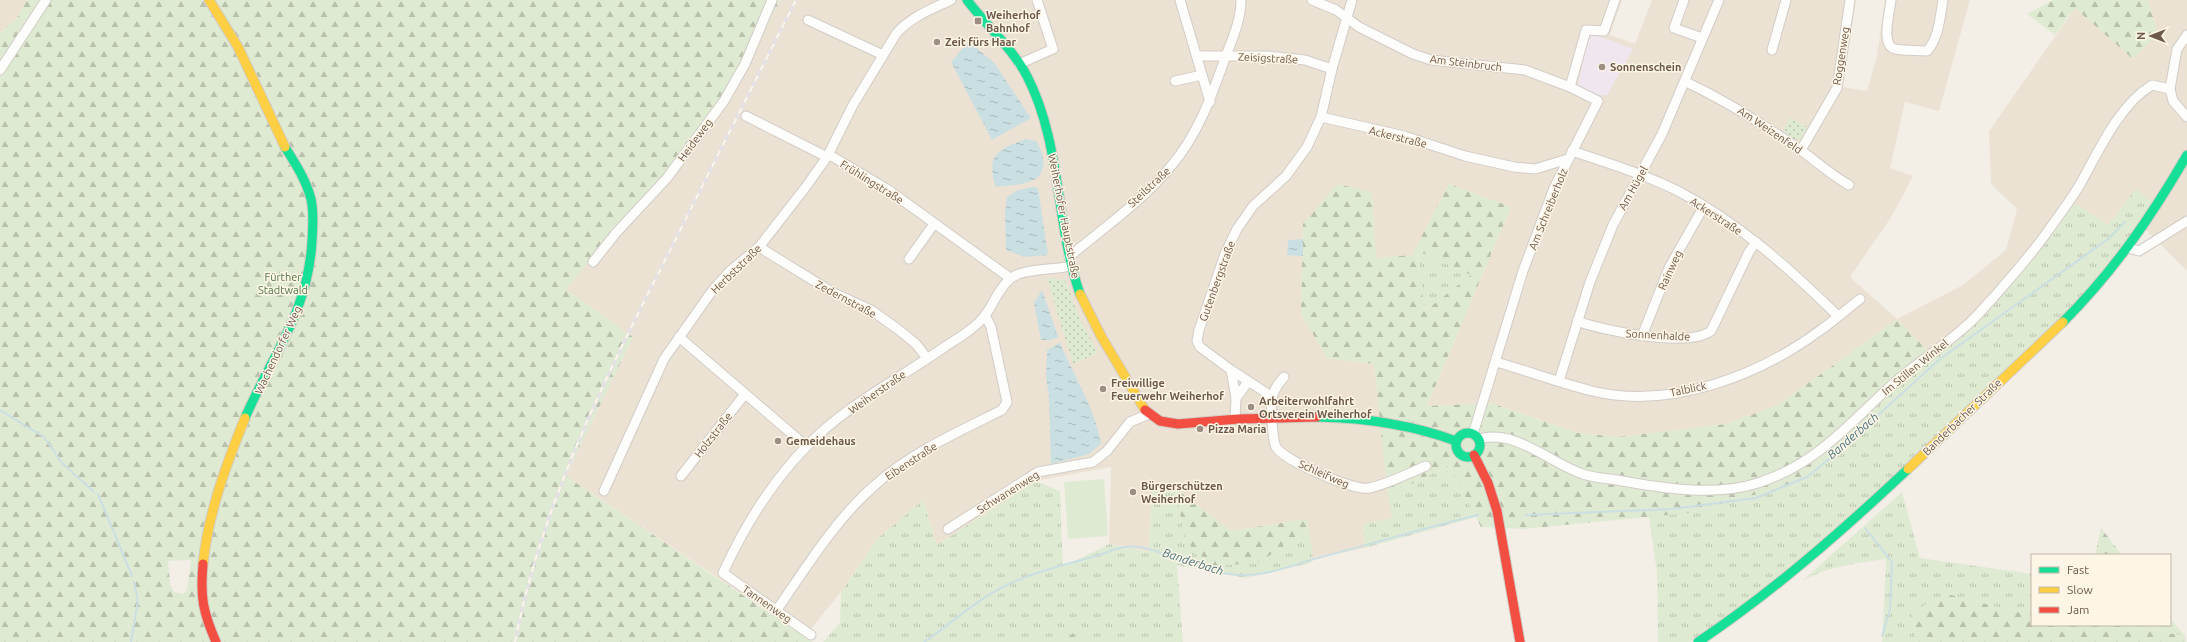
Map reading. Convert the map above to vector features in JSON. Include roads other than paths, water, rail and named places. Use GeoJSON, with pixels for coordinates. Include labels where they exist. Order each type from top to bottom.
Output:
{"type":"FeatureCollection","features":[{"type":"Feature","properties":{"kind":"street"},"geometry":{"type":"LineString","coordinates":[[0,70],[46,0]]}},
{"type":"Feature","properties":{"kind":"street","name":"Wachendorfer Weg"},"geometry":{"type":"LineString","coordinates":[[209,0],[238,46],[282,142],[306,187],[312,205],[309,258],[304,290],[298,312],[262,381],[232,452],[212,512],[203,562],[202,600],[205,620],[216,642]]}},
{"type":"Feature","properties":{"kind":"street","name":"Heideweg"},"geometry":{"type":"LineString","coordinates":[[593,262],[616,233],[667,178],[724,100],[745,64],[772,0]]}},
{"type":"Feature","properties":{"kind":"street","name":"Herbststraße"},"geometry":{"type":"LineString","coordinates":[[604,490],[662,362],[679,337],[712,291],[730,271],[759,248],[782,221],[828,156],[853,105],[902,27],[934,4],[951,0]]}},
{"type":"Feature","properties":{"kind":"street","name":"Weiherhofer Hauptstraße"},"geometry":{"type":"LineString","coordinates":[[967,0],[980,19],[1020,64],[1031,84],[1040,109],[1054,159],[1070,262],[1078,286],[1098,328],[1140,404],[1149,414],[1160,421],[1177,423],[1273,418],[1348,419],[1425,429],[1456,441]]}},
{"type":"Feature","properties":{"kind":"street"},"geometry":{"type":"LineString","coordinates":[[1020,64],[1053,49],[1037,0]]}},
{"type":"Feature","properties":{"kind":"street"},"geometry":{"type":"LineString","coordinates":[[1180,0],[1198,56],[1210,102]]}},
{"type":"Feature","properties":{"kind":"street","name":"Steilstraße"},"geometry":{"type":"LineString","coordinates":[[1070,262],[1158,181],[1173,165],[1192,136],[1210,102],[1241,9],[1241,0]]}},
{"type":"Feature","properties":{"kind":"street"},"geometry":{"type":"LineString","coordinates":[[1312,0],[1336,10],[1346,18]]}},
{"type":"Feature","properties":{"kind":"street","name":"Gutenbergstraße"},"geometry":{"type":"LineString","coordinates":[[1231,370],[1200,347],[1197,341],[1225,254],[1237,229],[1253,206],[1286,176],[1307,147],[1321,117],[1332,70],[1352,0]]}},
{"type":"Feature","properties":{"kind":"street"},"geometry":{"type":"LineString","coordinates":[[1570,87],[1586,30],[1604,31],[1615,0]]}},
{"type":"Feature","properties":{"kind":"street"},"geometry":{"type":"LineString","coordinates":[[1684,0],[1674,28],[1702,38]]}},
{"type":"Feature","properties":{"kind":"street","name":"Am Hügel"},"geometry":{"type":"LineString","coordinates":[[1559,381],[1577,321],[1612,225],[1641,175],[1686,82],[1702,38],[1719,0]]}},
{"type":"Feature","properties":{"kind":"street"},"geometry":{"type":"LineString","coordinates":[[1772,50],[1786,0]]}},
{"type":"Feature","properties":{"kind":"street","name":"Roggenweg"},"geometry":{"type":"LineString","coordinates":[[1801,150],[1837,88],[1850,0]]}},
{"type":"Feature","properties":{"kind":"street"},"geometry":{"type":"LineString","coordinates":[[1891,0],[1886,35],[1888,44],[1894,49],[1927,51],[1933,45],[1936,38],[1943,0]]}},
{"type":"Feature","properties":{"kind":"street","name":"Am Steinbruch"},"geometry":{"type":"LineString","coordinates":[[1346,18],[1391,45],[1431,60],[1526,70],[1570,87]]}},
{"type":"Feature","properties":{"kind":"street"},"geometry":{"type":"LineString","coordinates":[[808,20],[883,55]]}},
{"type":"Feature","properties":{"kind":"street"},"geometry":{"type":"LineString","coordinates":[[2187,35],[2177,49],[2170,89],[2173,101],[2187,117]]}},
{"type":"Feature","properties":{"kind":"street","name":"Zeisigstraße"},"geometry":{"type":"LineString","coordinates":[[1198,56],[1268,56],[1305,60],[1332,70]]}},
{"type":"Feature","properties":{"kind":"street"},"geometry":{"type":"LineString","coordinates":[[1176,81],[1202,75]]}},
{"type":"Feature","properties":{"kind":"street","name":"Am Weizenfeld"},"geometry":{"type":"LineString","coordinates":[[1686,82],[1723,100],[1801,150],[1834,177],[1849,185]]}},
{"type":"Feature","properties":{"kind":"street","name":"Im Stillen Winkel"},"geometry":{"type":"LineString","coordinates":[[1476,436],[1505,439],[1541,451],[1568,468],[1584,475],[1644,485],[1703,490],[1729,489],[1755,484],[1797,466],[1824,449],[1908,370],[1967,326],[2011,277],[2046,233],[2081,182],[2094,157],[2125,110],[2140,92],[2152,85],[2170,89]]}},
{"type":"Feature","properties":{"kind":"street","name":"Am Schreiberholz"},"geometry":{"type":"LineString","coordinates":[[1476,436],[1523,271],[1554,188],[1598,101],[1570,87]]}},
{"type":"Feature","properties":{"kind":"street","name":"Frühlingstraße"},"geometry":{"type":"LineString","coordinates":[[746,116],[828,156],[887,189],[1010,278]]}},
{"type":"Feature","properties":{"kind":"street","name":"Ackerstraße"},"geometry":{"type":"LineString","coordinates":[[1321,117],[1404,136],[1465,156],[1514,167],[1535,169],[1570,155],[1641,175],[1677,191],[1704,206],[1756,242],[1796,275],[1838,316]]}},
{"type":"Feature","properties":{"kind":"street","name":"Banderbacher Straße"},"geometry":{"type":"LineString","coordinates":[[1698,642],[1778,585],[1852,522],[2090,294],[2128,248],[2153,212],[2187,155]]}},
{"type":"Feature","properties":{"kind":"street","name":"Rainweg"},"geometry":{"type":"LineString","coordinates":[[1642,336],[1669,268],[1704,206]]}},
{"type":"Feature","properties":{"kind":"street"},"geometry":{"type":"LineString","coordinates":[[2128,248],[2139,251],[2187,221]]}},
{"type":"Feature","properties":{"kind":"street"},"geometry":{"type":"LineString","coordinates":[[909,258],[934,224]]}},
{"type":"Feature","properties":{"kind":"street","name":"Sonnenhalde"},"geometry":{"type":"LineString","coordinates":[[1577,321],[1611,331],[1642,336],[1699,336],[1711,331],[1749,252],[1756,242]]}},
{"type":"Feature","properties":{"kind":"street","name":"Zedernstraße"},"geometry":{"type":"LineString","coordinates":[[759,248],[832,292],[871,310],[916,344],[927,358]]}},
{"type":"Feature","properties":{"kind":"street"},"geometry":{"type":"LineString","coordinates":[[1010,278],[1029,271],[1070,262]]}},
{"type":"Feature","properties":{"kind":"street","name":"Weiherstraße"},"geometry":{"type":"LineString","coordinates":[[723,572],[739,538],[750,520],[770,490],[806,446],[829,426],[867,398],[946,347],[985,315],[997,294],[1010,278]]}},
{"type":"Feature","properties":{"kind":"street","name":"Talblick"},"geometry":{"type":"LineString","coordinates":[[1496,362],[1592,391],[1627,396],[1663,395],[1700,388],[1735,377],[1769,361],[1798,345],[1860,299]]}},
{"type":"Feature","properties":{"kind":"street","name":"Eibenstraße"},"geometry":{"type":"LineString","coordinates":[[776,611],[840,519],[874,485],[911,459],[954,433],[1002,410],[1007,402],[991,327],[985,315]]}},
{"type":"Feature","properties":{"kind":"street"},"geometry":{"type":"LineString","coordinates":[[679,337],[806,446]]}},
{"type":"Feature","properties":{"kind":"street"},"geometry":{"type":"LineString","coordinates":[[1231,370],[1265,392],[1272,399],[1284,377]]}},
{"type":"Feature","properties":{"kind":"street"},"geometry":{"type":"LineString","coordinates":[[1231,370],[1236,398],[1235,419]]}},
{"type":"Feature","properties":{"kind":"street"},"geometry":{"type":"LineString","coordinates":[[1236,398],[1248,382]]}},
{"type":"Feature","properties":{"kind":"street","name":"Holzstraße"},"geometry":{"type":"LineString","coordinates":[[681,476],[745,394]]}},
{"type":"Feature","properties":{"kind":"street","name":"Schleifweg"},"geometry":{"type":"LineString","coordinates":[[1272,399],[1276,446],[1280,451],[1296,462],[1338,482],[1355,487],[1368,488],[1426,466]]}},
{"type":"Feature","properties":{"kind":"street","name":"Schwanenweg"},"geometry":{"type":"LineString","coordinates":[[948,529],[1038,472],[1093,462],[1107,450],[1130,422],[1149,414]]}},
{"type":"Feature","properties":{"kind":"street"},"geometry":{"type":"LineString","coordinates":[[1463,433],[1476,436],[1479,450],[1474,455],[1467,457],[1460,454],[1456,448],[1456,441],[1463,433]]}},
{"type":"Feature","properties":{"kind":"street"},"geometry":{"type":"LineString","coordinates":[[1474,455],[1488,483],[1497,511],[1520,642]]}},
{"type":"Feature","properties":{"kind":"street","name":"Tannenweg"},"geometry":{"type":"LineString","coordinates":[[723,572],[811,635]]}},
{"type":"Feature","properties":{"kind":"water"},"geometry":{"type":"Polygon","coordinates":[[[969,41],[995,64],[1031,118],[992,140],[951,62],[969,41]]]}},
{"type":"Feature","properties":{"kind":"water"},"geometry":{"type":"Polygon","coordinates":[[[1025,139],[1036,141],[1041,149],[1043,165],[1040,174],[1034,180],[1023,183],[995,186],[992,166],[996,155],[1001,150],[1025,139]]]}},
{"type":"Feature","properties":{"kind":"water"},"geometry":{"type":"Polygon","coordinates":[[[1033,187],[1038,188],[1048,255],[1025,257],[1006,250],[1005,213],[1007,197],[1018,190],[1033,187]]]}},
{"type":"Feature","properties":{"kind":"water"},"geometry":{"type":"Polygon","coordinates":[[[1303,239],[1303,256],[1287,255],[1288,240],[1303,239]]]}},
{"type":"Feature","properties":{"kind":"water"},"geometry":{"type":"Polygon","coordinates":[[[1042,290],[1058,337],[1051,340],[1041,340],[1034,303],[1042,290]]]}},
{"type":"Feature","properties":{"kind":"water"},"geometry":{"type":"Polygon","coordinates":[[[1060,343],[1089,405],[1101,444],[1089,454],[1051,464],[1049,397],[1046,376],[1047,350],[1060,343]]]}},
{"type":"Feature","properties":{"kind":"waterway","name":"Banderbach"},"geometry":{"type":"LineString","coordinates":[[1526,515],[1672,509],[1756,498],[1807,477],[1834,455],[1940,359],[2108,239],[2125,222]]}},
{"type":"Feature","properties":{"kind":"waterway"},"geometry":{"type":"LineString","coordinates":[[0,410],[44,437],[62,463],[93,491]]}},
{"type":"Feature","properties":{"kind":"waterway"},"geometry":{"type":"LineString","coordinates":[[98,494],[132,576]]}},
{"type":"Feature","properties":{"kind":"waterway","name":"Banderbach"},"geometry":{"type":"LineString","coordinates":[[924,642],[981,600],[1012,583],[1045,570],[1121,548],[1133,546],[1139,547],[1164,553],[1215,571],[1228,574],[1250,575],[1278,570],[1437,525],[1478,515]]}},
{"type":"Feature","properties":{"kind":"waterway"},"geometry":{"type":"LineString","coordinates":[[1865,528],[1892,562],[1890,610],[1882,636]]}},
{"type":"Feature","properties":{"kind":"waterway"},"geometry":{"type":"LineString","coordinates":[[131,642],[138,601],[134,582]]}},
{"type":"Feature","properties":{"kind":"railway"},"geometry":{"type":"LineString","coordinates":[[515,642],[526,593],[540,544],[575,450],[595,404],[638,313],[796,0]]}},
{"type":"Feature","properties":{"kind":"place","name":"Weiherhof Bahnhof"},"geometry":{"type":"Point","coordinates":[978,21]}},
{"type":"Feature","properties":{"kind":"place","name":"Zeit fürs Haar"},"geometry":{"type":"Point","coordinates":[937,42]}},
{"type":"Feature","properties":{"kind":"place","name":"Sonnenschein"},"geometry":{"type":"Point","coordinates":[1602,67]}},
{"type":"Feature","properties":{"kind":"place","name":"Freiwillige Feuerwehr Weiherhof"},"geometry":{"type":"Point","coordinates":[1103,389]}},
{"type":"Feature","properties":{"kind":"place","name":"Arbeiterwohlfahrt Ortsverein Weiherhof"},"geometry":{"type":"Point","coordinates":[1251,407]}},
{"type":"Feature","properties":{"kind":"place","name":"Pizza Maria"},"geometry":{"type":"Point","coordinates":[1200,429]}},
{"type":"Feature","properties":{"kind":"place","name":"Gemeidehaus"},"geometry":{"type":"Point","coordinates":[778,441]}},
{"type":"Feature","properties":{"kind":"place","name":"Bürgerschützen Weiherhof"},"geometry":{"type":"Point","coordinates":[1133,492]}},
{"type":"Feature","properties":{"kind":"park label","name":"Fürther Stadtwald"},"geometry":{"type":"Point","coordinates":[283,283]}}]}
